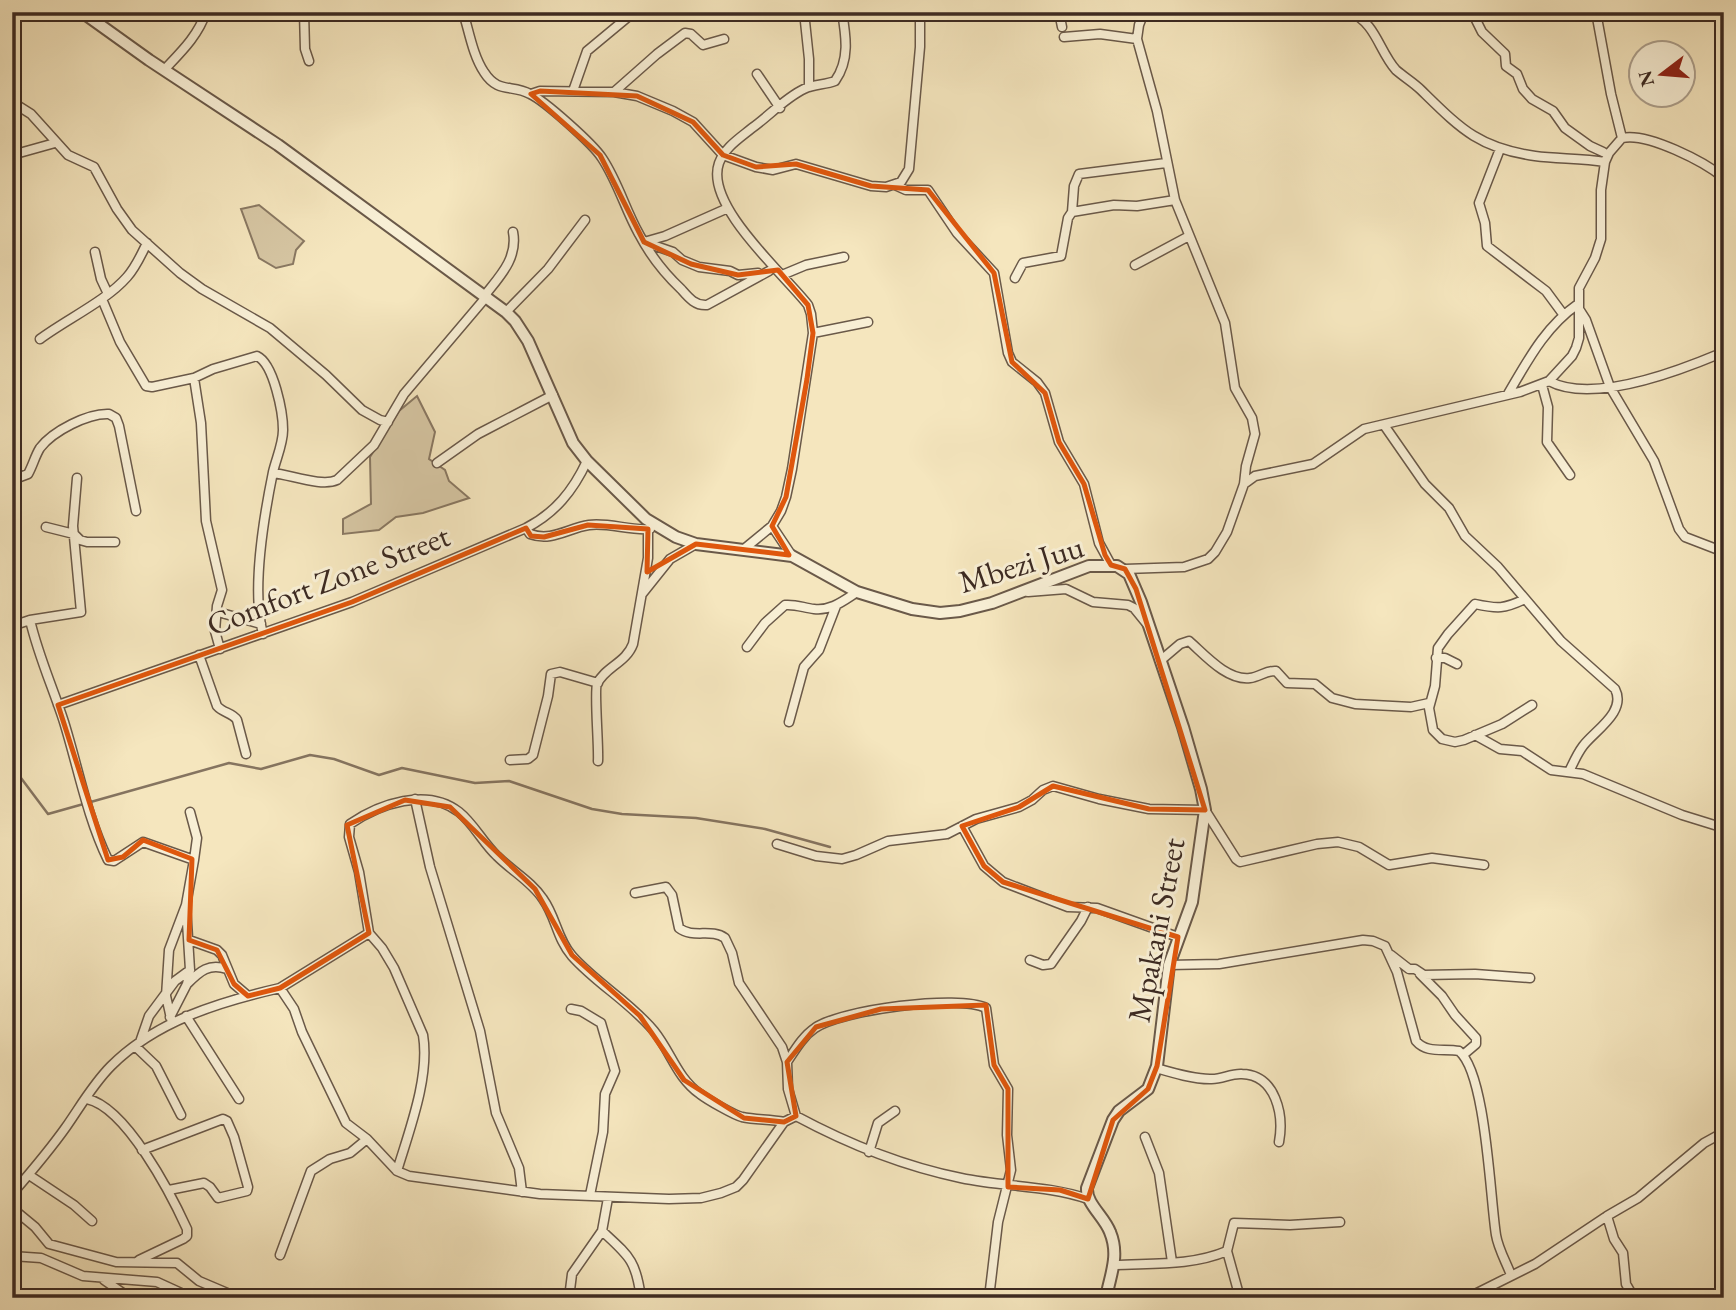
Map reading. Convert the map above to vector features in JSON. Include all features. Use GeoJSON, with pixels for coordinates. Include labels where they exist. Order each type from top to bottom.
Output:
{"type":"FeatureCollection","features":[{"type":"Feature","properties":{"kind":"street"},"geometry":{"type":"LineString","coordinates":[[82,12],[278,145],[506,312],[522,331],[573,443],[587,461],[654,528]]}},
{"type":"Feature","properties":{"kind":"street"},"geometry":{"type":"LineString","coordinates":[[164,70],[202,26],[206,12]]}},
{"type":"Feature","properties":{"kind":"street"},"geometry":{"type":"LineString","coordinates":[[303,12],[305,49],[309,61]]}},
{"type":"Feature","properties":{"kind":"street"},"geometry":{"type":"LineString","coordinates":[[463,12],[484,72],[497,86],[531,94],[582,136],[600,155],[644,242],[670,278],[694,302],[707,305],[769,271],[772,262]]}},
{"type":"Feature","properties":{"kind":"street"},"geometry":{"type":"LineString","coordinates":[[573,91],[587,51],[634,12]]}},
{"type":"Feature","properties":{"kind":"street"},"geometry":{"type":"LineString","coordinates":[[804,12],[809,87]]}},
{"type":"Feature","properties":{"kind":"street"},"geometry":{"type":"LineString","coordinates":[[744,549],[772,526],[781,511],[792,469],[813,333],[808,305],[742,230],[728,208],[717,176],[723,155],[732,144],[793,95],[809,87],[835,81],[843,68],[846,47],[842,12]]}},
{"type":"Feature","properties":{"kind":"street"},"geometry":{"type":"LineString","coordinates":[[895,185],[906,177],[909,169],[920,47],[920,12]]}},
{"type":"Feature","properties":{"kind":"street"},"geometry":{"type":"LineString","coordinates":[[1059,12],[1062,27]]}},
{"type":"Feature","properties":{"kind":"street"},"geometry":{"type":"LineString","coordinates":[[531,94],[540,91],[573,91],[614,92],[637,96],[693,122],[723,155],[768,170],[796,164],[871,186],[895,185],[906,190],[928,190],[957,233],[994,273],[1008,353],[1012,362],[1037,382],[1045,393],[1059,442],[1084,484],[1099,542],[1111,565],[1125,569],[1184,568],[1208,559],[1227,532],[1244,484],[1254,426],[1235,388],[1225,323],[1175,200],[1157,111],[1137,39],[1144,12]]}},
{"type":"Feature","properties":{"kind":"street"},"geometry":{"type":"LineString","coordinates":[[1350,12],[1360,14],[1395,69],[1411,80],[1463,131],[1500,149],[1536,156],[1605,162]]}},
{"type":"Feature","properties":{"kind":"street"},"geometry":{"type":"LineString","coordinates":[[1472,12],[1482,32],[1503,52],[1506,66],[1516,73],[1523,89],[1532,99],[1553,111],[1565,128],[1603,152]]}},
{"type":"Feature","properties":{"kind":"street"},"geometry":{"type":"LineString","coordinates":[[1244,484],[1255,476],[1313,464],[1359,431],[1545,383],[1572,356],[1579,338],[1578,306],[1581,280],[1600,248],[1601,190],[1605,162],[1620,141],[1596,12]]}},
{"type":"Feature","properties":{"kind":"street"},"geometry":{"type":"LineString","coordinates":[[614,92],[685,33],[691,34],[703,45],[724,39]]}},
{"type":"Feature","properties":{"kind":"street"},"geometry":{"type":"LineString","coordinates":[[1064,37],[1100,34],[1137,39]]}},
{"type":"Feature","properties":{"kind":"street"},"geometry":{"type":"LineString","coordinates":[[757,74],[780,108]]}},
{"type":"Feature","properties":{"kind":"street"},"geometry":{"type":"LineString","coordinates":[[12,102],[31,114],[55,143],[73,158],[94,167],[117,209],[138,236],[180,273],[202,289],[270,328],[370,416],[388,422]]}},
{"type":"Feature","properties":{"kind":"street"},"geometry":{"type":"LineString","coordinates":[[1589,160],[1620,141],[1636,136],[1703,162],[1724,178]]}},
{"type":"Feature","properties":{"kind":"street"},"geometry":{"type":"LineString","coordinates":[[12,155],[55,143]]}},
{"type":"Feature","properties":{"kind":"street"},"geometry":{"type":"LineString","coordinates":[[1500,149],[1479,203],[1485,223],[1486,246],[1546,291],[1563,314]]}},
{"type":"Feature","properties":{"kind":"street"},"geometry":{"type":"LineString","coordinates":[[1015,278],[1023,263],[1061,256],[1068,218],[1072,212],[1074,186],[1079,174],[1166,163]]}},
{"type":"Feature","properties":{"kind":"street"},"geometry":{"type":"LineString","coordinates":[[1072,212],[1175,200]]}},
{"type":"Feature","properties":{"kind":"street"},"geometry":{"type":"LineString","coordinates":[[644,242],[665,236],[728,208]]}},
{"type":"Feature","properties":{"kind":"street"},"geometry":{"type":"LineString","coordinates":[[506,312],[548,269],[585,220]]}},
{"type":"Feature","properties":{"kind":"street"},"geometry":{"type":"LineString","coordinates":[[273,473],[319,482],[335,481],[374,445],[404,394],[486,296],[509,263],[514,248],[513,232]]}},
{"type":"Feature","properties":{"kind":"street"},"geometry":{"type":"LineString","coordinates":[[1135,265],[1189,236]]}},
{"type":"Feature","properties":{"kind":"street"},"geometry":{"type":"LineString","coordinates":[[644,242],[673,252],[682,260],[699,267],[730,271],[738,275],[769,271]]}},
{"type":"Feature","properties":{"kind":"street"},"geometry":{"type":"LineString","coordinates":[[40,339],[90,304],[105,297],[132,271],[147,243]]}},
{"type":"Feature","properties":{"kind":"street"},"geometry":{"type":"LineString","coordinates":[[95,252],[105,297],[120,342],[146,386],[194,378],[213,369],[257,356],[265,361],[276,388],[283,427],[273,473],[259,569],[261,624],[264,634]]}},
{"type":"Feature","properties":{"kind":"street"},"geometry":{"type":"LineString","coordinates":[[782,275],[806,265],[844,257]]}},
{"type":"Feature","properties":{"kind":"street"},"geometry":{"type":"LineString","coordinates":[[1508,394],[1537,344],[1563,314],[1578,306]]}},
{"type":"Feature","properties":{"kind":"street"},"geometry":{"type":"LineString","coordinates":[[1578,306],[1586,320],[1610,387],[1654,461],[1679,529],[1685,537],[1724,552]]}},
{"type":"Feature","properties":{"kind":"street"},"geometry":{"type":"LineString","coordinates":[[813,333],[868,322]]}},
{"type":"Feature","properties":{"kind":"street"},"geometry":{"type":"LineString","coordinates":[[1545,383],[1570,389],[1610,387],[1668,372],[1706,359],[1724,349]]}},
{"type":"Feature","properties":{"kind":"street"},"geometry":{"type":"LineString","coordinates":[[194,378],[201,423],[206,521],[222,590],[215,631],[220,649]]}},
{"type":"Feature","properties":{"kind":"street"},"geometry":{"type":"LineString","coordinates":[[1545,383],[1548,407],[1547,442],[1570,475]]}},
{"type":"Feature","properties":{"kind":"street"},"geometry":{"type":"LineString","coordinates":[[437,463],[478,433],[552,395]]}},
{"type":"Feature","properties":{"kind":"street"},"geometry":{"type":"LineString","coordinates":[[12,480],[28,474],[41,448],[55,435],[89,418],[107,413],[116,418],[119,426],[136,511]]}},
{"type":"Feature","properties":{"kind":"street"},"geometry":{"type":"LineString","coordinates":[[1384,425],[1425,484],[1449,509],[1465,536],[1498,567],[1560,641],[1615,689],[1618,695],[1613,712],[1607,722],[1583,746],[1569,772]]}},
{"type":"Feature","properties":{"kind":"street","name":"Comfort Zone Street"},"geometry":{"type":"LineString","coordinates":[[58,705],[352,601],[526,528],[541,520],[563,501],[587,461]]}},
{"type":"Feature","properties":{"kind":"street"},"geometry":{"type":"LineString","coordinates":[[12,626],[30,620],[81,612],[74,534],[77,478]]}},
{"type":"Feature","properties":{"kind":"street"},"geometry":{"type":"LineString","coordinates":[[526,528],[530,534],[544,537],[567,534],[588,525],[654,528],[696,544],[792,556]]}},
{"type":"Feature","properties":{"kind":"street"},"geometry":{"type":"LineString","coordinates":[[772,526],[792,556]]}},
{"type":"Feature","properties":{"kind":"street"},"geometry":{"type":"LineString","coordinates":[[46,527],[74,534],[87,542],[115,542]]}},
{"type":"Feature","properties":{"kind":"street"},"geometry":{"type":"LineString","coordinates":[[598,761],[599,724],[595,692],[598,682],[629,655],[637,631],[640,596],[654,528]]}},
{"type":"Feature","properties":{"kind":"street"},"geometry":{"type":"LineString","coordinates":[[640,596],[670,559],[696,544]]}},
{"type":"Feature","properties":{"kind":"street","name":"Mbezi Juu"},"geometry":{"type":"LineString","coordinates":[[792,556],[857,592],[912,609],[940,613],[970,609],[1077,570],[1111,565]]}},
{"type":"Feature","properties":{"kind":"street","name":"Mpakani Street"},"geometry":{"type":"LineString","coordinates":[[1088,1199],[1087,1188],[1113,1119],[1119,1111],[1148,1089],[1156,1068],[1169,965],[1192,902],[1205,810],[1192,757],[1149,626],[1136,589],[1125,569]]}},
{"type":"Feature","properties":{"kind":"street"},"geometry":{"type":"LineString","coordinates":[[1017,593],[1071,590],[1093,602],[1128,605],[1134,608],[1149,626]]}},
{"type":"Feature","properties":{"kind":"street"},"geometry":{"type":"LineString","coordinates":[[747,646],[765,623],[785,605],[813,609],[836,606],[857,592]]}},
{"type":"Feature","properties":{"kind":"street"},"geometry":{"type":"LineString","coordinates":[[1525,599],[1503,608],[1472,606],[1440,645],[1436,658],[1434,691],[1429,703],[1431,725],[1442,739],[1455,742],[1502,724],[1532,705]]}},
{"type":"Feature","properties":{"kind":"street"},"geometry":{"type":"LineString","coordinates":[[789,722],[804,667],[817,654],[836,606]]}},
{"type":"Feature","properties":{"kind":"street"},"geometry":{"type":"LineString","coordinates":[[218,612],[261,624]]}},
{"type":"Feature","properties":{"kind":"street"},"geometry":{"type":"LineString","coordinates":[[30,620],[38,652],[108,860],[114,862],[143,842],[194,860]]}},
{"type":"Feature","properties":{"kind":"street"},"geometry":{"type":"LineString","coordinates":[[1160,661],[1180,644],[1189,641],[1212,661],[1233,675],[1243,678],[1276,670],[1287,683],[1315,684],[1332,698],[1345,702],[1411,707],[1429,703]]}},
{"type":"Feature","properties":{"kind":"street"},"geometry":{"type":"LineString","coordinates":[[199,655],[217,706],[237,720],[246,754]]}},
{"type":"Feature","properties":{"kind":"street"},"geometry":{"type":"LineString","coordinates":[[1436,658],[1445,658],[1457,664]]}},
{"type":"Feature","properties":{"kind":"street"},"geometry":{"type":"LineString","coordinates":[[510,760],[528,759],[533,755],[551,674],[560,672],[598,682]]}},
{"type":"Feature","properties":{"kind":"street"},"geometry":{"type":"LineString","coordinates":[[1475,735],[1500,749],[1521,751],[1550,770],[1593,777],[1682,815],[1724,828]]}},
{"type":"Feature","properties":{"kind":"street"},"geometry":{"type":"LineString","coordinates":[[778,844],[816,856],[842,859],[888,841],[940,836],[986,816],[1019,807],[1053,786],[1109,802],[1149,809],[1205,810],[1240,862],[1317,844],[1338,842],[1359,847],[1389,865],[1432,858],[1484,865]]}},
{"type":"Feature","properties":{"kind":"street"},"geometry":{"type":"LineString","coordinates":[[415,799],[430,867],[480,1031],[496,1113],[519,1168],[522,1192]]}},
{"type":"Feature","properties":{"kind":"street"},"geometry":{"type":"LineString","coordinates":[[397,1171],[419,1092],[424,1035],[394,968],[369,933],[348,827],[352,822],[381,808],[415,799],[457,811],[489,848],[535,889],[545,901],[556,929],[572,955],[600,983],[640,1016],[656,1034],[684,1080],[692,1088],[738,1116],[784,1122]]}},
{"type":"Feature","properties":{"kind":"street"},"geometry":{"type":"LineString","coordinates":[[171,1020],[166,996],[169,950],[186,905],[197,838],[190,812]]}},
{"type":"Feature","properties":{"kind":"street"},"geometry":{"type":"LineString","coordinates":[[962,827],[984,866],[997,878],[1021,890],[1068,906],[1097,908],[1178,937]]}},
{"type":"Feature","properties":{"kind":"street"},"geometry":{"type":"LineString","coordinates":[[635,893],[669,888],[679,928],[686,933],[715,933],[725,937],[739,983],[782,1047],[787,1062],[788,1089],[795,1116],[869,1152],[931,1171],[1008,1186],[1060,1190],[1088,1199],[1099,1211],[1110,1231],[1115,1265],[1106,1298]]}},
{"type":"Feature","properties":{"kind":"street"},"geometry":{"type":"LineString","coordinates":[[171,1020],[187,984],[190,970],[186,905]]}},
{"type":"Feature","properties":{"kind":"street"},"geometry":{"type":"LineString","coordinates":[[1030,960],[1043,965],[1051,964],[1088,907]]}},
{"type":"Feature","properties":{"kind":"street"},"geometry":{"type":"LineString","coordinates":[[177,927],[189,930]]}},
{"type":"Feature","properties":{"kind":"street"},"geometry":{"type":"LineString","coordinates":[[12,1194],[111,1066],[137,1044],[171,1020],[279,988],[369,933]]}},
{"type":"Feature","properties":{"kind":"street"},"geometry":{"type":"LineString","coordinates":[[189,940],[218,950],[234,984],[248,996]]}},
{"type":"Feature","properties":{"kind":"street"},"geometry":{"type":"LineString","coordinates":[[1169,965],[1219,964],[1363,940],[1380,944],[1409,969],[1415,969],[1424,975],[1475,974],[1530,978]]}},
{"type":"Feature","properties":{"kind":"street"},"geometry":{"type":"LineString","coordinates":[[1391,955],[1416,1041],[1420,1046],[1432,1050],[1452,1049],[1463,1055],[1470,1066],[1478,1097],[1491,1181],[1496,1237],[1511,1275]]}},
{"type":"Feature","properties":{"kind":"street"},"geometry":{"type":"LineString","coordinates":[[187,984],[199,972],[209,967],[227,969]]}},
{"type":"Feature","properties":{"kind":"street"},"geometry":{"type":"LineString","coordinates":[[1415,969],[1442,996],[1476,1038],[1476,1044],[1463,1055]]}},
{"type":"Feature","properties":{"kind":"street"},"geometry":{"type":"LineString","coordinates":[[137,1044],[146,1021],[175,981],[190,970]]}},
{"type":"Feature","properties":{"kind":"street"},"geometry":{"type":"LineString","coordinates":[[12,990],[15,977]]}},
{"type":"Feature","properties":{"kind":"street"},"geometry":{"type":"LineString","coordinates":[[279,988],[293,1009],[346,1123],[367,1139],[397,1171],[410,1176],[522,1192],[572,1196],[701,1198],[736,1187],[784,1122],[795,1116]]}},
{"type":"Feature","properties":{"kind":"street"},"geometry":{"type":"LineString","coordinates":[[787,1062],[816,1027],[838,1018],[872,1010],[914,1005],[982,1006],[987,1012],[996,1070],[1008,1089],[1007,1135],[1011,1170],[998,1222],[989,1298]]}},
{"type":"Feature","properties":{"kind":"street"},"geometry":{"type":"LineString","coordinates":[[571,1009],[581,1011],[601,1023],[614,1066],[614,1077],[605,1094],[603,1132],[590,1195]]}},
{"type":"Feature","properties":{"kind":"street"},"geometry":{"type":"LineString","coordinates":[[186,1016],[239,1099]]}},
{"type":"Feature","properties":{"kind":"street"},"geometry":{"type":"LineString","coordinates":[[137,1044],[156,1066],[181,1115]]}},
{"type":"Feature","properties":{"kind":"street"},"geometry":{"type":"LineString","coordinates":[[1156,1068],[1209,1079],[1238,1074],[1256,1077],[1267,1086],[1279,1105],[1279,1142]]}},
{"type":"Feature","properties":{"kind":"street"},"geometry":{"type":"LineString","coordinates":[[87,1099],[97,1102],[109,1111],[142,1150],[169,1190],[187,1228],[187,1236],[136,1261]]}},
{"type":"Feature","properties":{"kind":"street"},"geometry":{"type":"LineString","coordinates":[[869,1152],[878,1123],[895,1111]]}},
{"type":"Feature","properties":{"kind":"street"},"geometry":{"type":"LineString","coordinates":[[142,1150],[223,1119],[227,1121],[239,1151],[247,1191],[218,1198],[210,1186],[204,1183],[169,1190]]}},
{"type":"Feature","properties":{"kind":"street"},"geometry":{"type":"LineString","coordinates":[[1467,1298],[1535,1264],[1637,1198],[1704,1143],[1724,1132]]}},
{"type":"Feature","properties":{"kind":"street"},"geometry":{"type":"LineString","coordinates":[[1145,1137],[1159,1173],[1172,1262]]}},
{"type":"Feature","properties":{"kind":"street"},"geometry":{"type":"LineString","coordinates":[[280,1255],[311,1171],[330,1159],[349,1153],[367,1139]]}},
{"type":"Feature","properties":{"kind":"street"},"geometry":{"type":"LineString","coordinates":[[29,1175],[74,1205],[92,1221]]}},
{"type":"Feature","properties":{"kind":"street"},"geometry":{"type":"LineString","coordinates":[[569,1298],[572,1274],[602,1231],[608,1198]]}},
{"type":"Feature","properties":{"kind":"street"},"geometry":{"type":"LineString","coordinates":[[12,1208],[35,1227],[49,1244],[107,1260],[177,1263],[199,1281],[239,1298]]}},
{"type":"Feature","properties":{"kind":"street"},"geometry":{"type":"LineString","coordinates":[[1606,1216],[1614,1239],[1623,1253],[1626,1284],[1633,1298]]}},
{"type":"Feature","properties":{"kind":"street"},"geometry":{"type":"LineString","coordinates":[[1240,1298],[1227,1251],[1234,1223],[1290,1225],[1339,1222]]}},
{"type":"Feature","properties":{"kind":"street"},"geometry":{"type":"LineString","coordinates":[[602,1231],[633,1261],[640,1298]]}},
{"type":"Feature","properties":{"kind":"street"},"geometry":{"type":"LineString","coordinates":[[1115,1265],[1208,1258],[1227,1251]]}},
{"type":"Feature","properties":{"kind":"street"},"geometry":{"type":"LineString","coordinates":[[12,1256],[41,1258],[83,1276],[157,1282],[192,1298]]}},
{"type":"Feature","properties":{"kind":"street"},"geometry":{"type":"LineString","coordinates":[[102,1279],[130,1298]]}},
{"type":"Feature","properties":{"kind":"highlighted area"},"geometry":{"type":"Polygon","coordinates":[[[540,91],[637,96],[693,122],[723,155],[756,167],[796,164],[871,186],[928,190],[994,273],[1012,362],[1045,393],[1059,442],[1084,484],[1105,555],[1111,565],[1125,569],[1136,589],[1205,810],[1149,809],[1053,786],[1019,807],[962,826],[984,866],[1003,882],[1178,937],[1157,1066],[1148,1089],[1113,1120],[1088,1199],[1060,1190],[1008,1187],[1008,1089],[994,1065],[986,1005],[881,1009],[816,1027],[787,1062],[796,1116],[784,1122],[744,1118],[684,1080],[640,1016],[572,955],[535,889],[450,807],[405,800],[347,825],[369,933],[280,988],[248,996],[234,984],[217,950],[189,940],[192,859],[143,840],[123,857],[108,860],[58,705],[352,602],[526,528],[531,536],[544,537],[588,525],[648,529],[647,572],[696,544],[789,555],[772,526],[786,497],[807,379],[813,333],[808,305],[778,270],[738,275],[691,264],[644,242],[600,155],[531,94],[540,91]]]}},
{"type":"Feature","properties":{"kind":"shaded area"},"geometry":{"type":"Polygon","coordinates":[[[259,205],[304,241],[296,250],[293,264],[276,268],[259,258],[241,209],[259,205]]]}},
{"type":"Feature","properties":{"kind":"shaded area"},"geometry":{"type":"Polygon","coordinates":[[[417,396],[435,432],[429,459],[445,470],[449,481],[469,498],[423,513],[396,517],[379,530],[343,534],[343,519],[371,504],[370,457],[399,411],[417,396]]]}},
{"type":"Feature","properties":{"kind":"waterway"},"geometry":{"type":"LineString","coordinates":[[12,766],[48,814],[229,763],[261,769],[310,755],[334,759],[379,775],[402,768],[475,783],[509,781],[592,809],[622,814],[696,818],[765,829],[830,847]]}}]}
